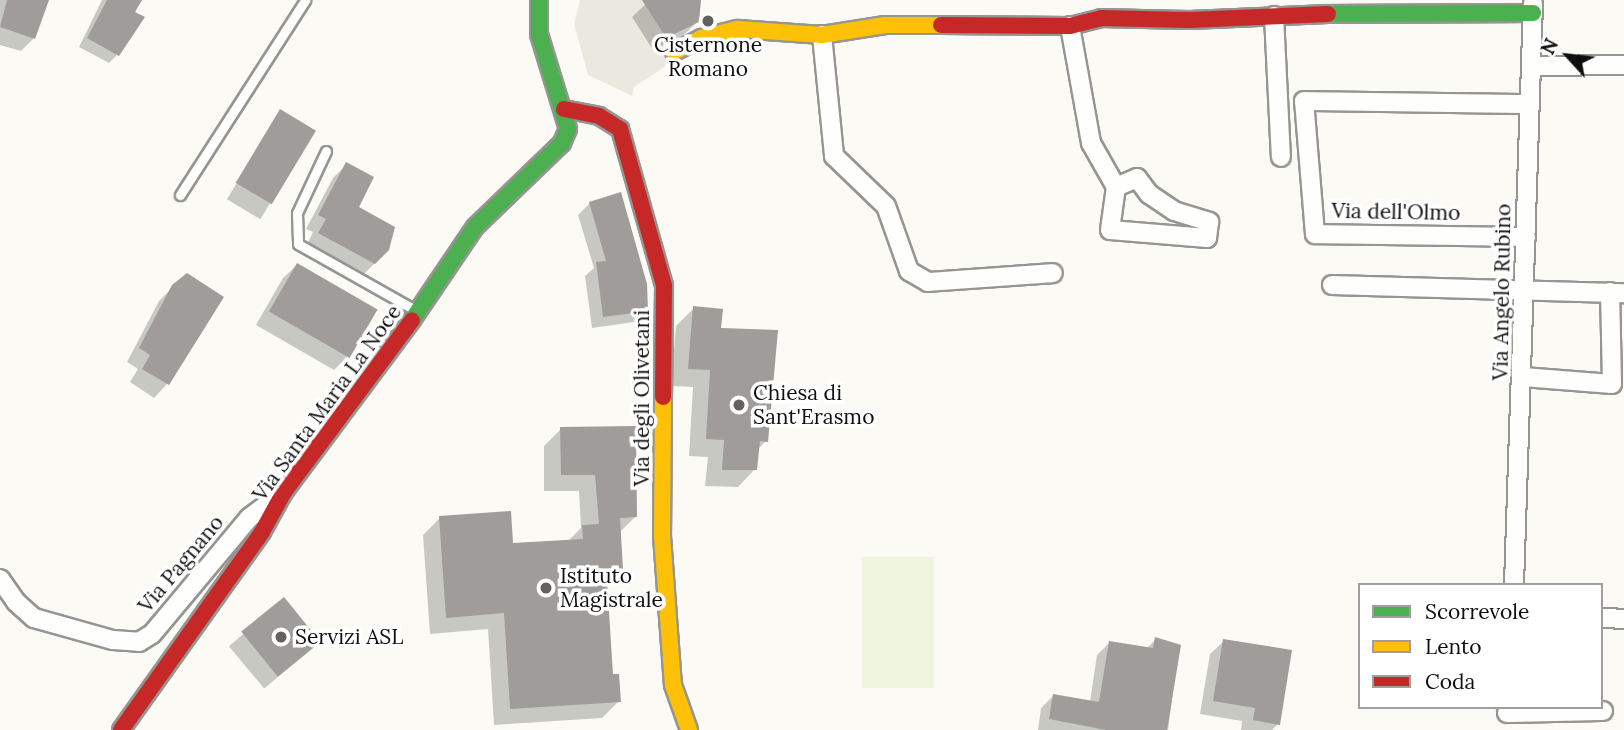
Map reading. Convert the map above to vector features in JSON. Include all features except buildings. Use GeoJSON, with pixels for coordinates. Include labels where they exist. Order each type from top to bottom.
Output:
{"type":"FeatureCollection","features":[{"type":"Feature","properties":{"kind":"street"},"geometry":{"type":"LineString","coordinates":[[539,0],[539,34],[564,109]]}},
{"type":"Feature","properties":{"kind":"street"},"geometry":{"type":"LineString","coordinates":[[1323,13],[1339,0]]}},
{"type":"Feature","properties":{"kind":"street"},"geometry":{"type":"LineString","coordinates":[[674,52],[701,38],[738,29],[822,35],[884,25],[1070,26],[1102,9],[1190,20],[1533,6]]}},
{"type":"Feature","properties":{"kind":"street","name":"Via Angelo Rubino"},"geometry":{"type":"LineString","coordinates":[[1514,583],[1526,288],[1533,6]]}},
{"type":"Feature","properties":{"kind":"street"},"geometry":{"type":"LineString","coordinates":[[1274,16],[1281,157]]}},
{"type":"Feature","properties":{"kind":"street"},"geometry":{"type":"LineString","coordinates":[[1070,26],[1091,143],[1116,187],[1110,230],[1207,238],[1209,222],[1174,211],[1149,194],[1137,178],[1116,187]]}},
{"type":"Feature","properties":{"kind":"street"},"geometry":{"type":"LineString","coordinates":[[822,35],[834,156],[886,206],[909,271],[928,282],[1053,273]]}},
{"type":"Feature","properties":{"kind":"street"},"geometry":{"type":"LineString","coordinates":[[1532,66],[1624,65]]}},
{"type":"Feature","properties":{"kind":"street","name":"Via dell'Olmo"},"geometry":{"type":"LineString","coordinates":[[1526,237],[1315,234],[1304,101],[1529,104]]}},
{"type":"Feature","properties":{"kind":"street","name":"Via Santa Maria La Noce"},"geometry":{"type":"LineString","coordinates":[[121,730],[262,532],[284,492],[418,312],[475,226],[562,143],[568,129],[564,109]]}},
{"type":"Feature","properties":{"kind":"street","name":"Via degli Olivetani"},"geometry":{"type":"LineString","coordinates":[[564,109],[599,116],[620,129],[664,286],[662,536],[673,685],[689,730]]}},
{"type":"Feature","properties":{"kind":"street"},"geometry":{"type":"LineString","coordinates":[[1332,285],[1617,292],[1612,384],[1523,377]]}},
{"type":"Feature","properties":{"kind":"street","name":"Via Pagnano"},"geometry":{"type":"LineString","coordinates":[[0,579],[16,602],[34,618],[113,640],[139,642],[152,634],[249,518],[284,492]]}},
{"type":"Feature","properties":{"kind":"street"},"geometry":{"type":"LineString","coordinates":[[1603,618],[1624,619]]}},
{"type":"Feature","properties":{"kind":"street"},"geometry":{"type":"LineString","coordinates":[[1507,717],[1603,712]]}},
{"type":"Feature","properties":{"kind":"lane"},"geometry":{"type":"LineString","coordinates":[[180,195],[305,0]]}},
{"type":"Feature","properties":{"kind":"lane"},"geometry":{"type":"LineString","coordinates":[[326,151],[297,213],[298,244],[418,312]]}},
{"type":"Feature","properties":{"kind":"green space"},"geometry":{"type":"Polygon","coordinates":[[[862,557],[934,557],[934,688],[862,688],[862,557]]]}},
{"type":"Feature","properties":{"kind":"shaded area"},"geometry":{"type":"Polygon","coordinates":[[[580,0],[647,0],[644,3],[678,58],[634,87],[632,96],[588,75],[574,24],[580,0]]]}},
{"type":"Feature","properties":{"kind":"traffic: fast"},"geometry":{"type":"LineString","coordinates":[[412,320],[475,227],[562,143],[568,129],[539,34],[539,0]]}},
{"type":"Feature","properties":{"kind":"traffic: fast"},"geometry":{"type":"LineString","coordinates":[[1328,14],[1533,13]]}},
{"type":"Feature","properties":{"kind":"traffic: slow"},"geometry":{"type":"LineString","coordinates":[[674,52],[701,38],[738,29],[822,35],[885,25],[941,25]]}},
{"type":"Feature","properties":{"kind":"traffic: slow"},"geometry":{"type":"LineString","coordinates":[[663,397],[662,536],[673,685],[689,730]]}},
{"type":"Feature","properties":{"kind":"traffic: jam"},"geometry":{"type":"LineString","coordinates":[[941,25],[1070,26],[1101,18],[1190,20],[1328,14]]}},
{"type":"Feature","properties":{"kind":"traffic: jam"},"geometry":{"type":"LineString","coordinates":[[564,109],[599,116],[620,129],[664,286],[663,397]]}},
{"type":"Feature","properties":{"kind":"traffic: jam"},"geometry":{"type":"LineString","coordinates":[[121,730],[262,532],[284,492],[412,320]]}},
{"type":"Feature","properties":{"kind":"place","name":"Cisternone Romano"},"geometry":{"type":"Point","coordinates":[708,21]}},
{"type":"Feature","properties":{"kind":"place","name":"Chiesa di Sant'Erasmo"},"geometry":{"type":"Point","coordinates":[739,405]}},
{"type":"Feature","properties":{"kind":"place","name":"Istituto Magistrale"},"geometry":{"type":"Point","coordinates":[546,588]}},
{"type":"Feature","properties":{"kind":"place","name":"Servizi ASL"},"geometry":{"type":"Point","coordinates":[281,637]}}]}
